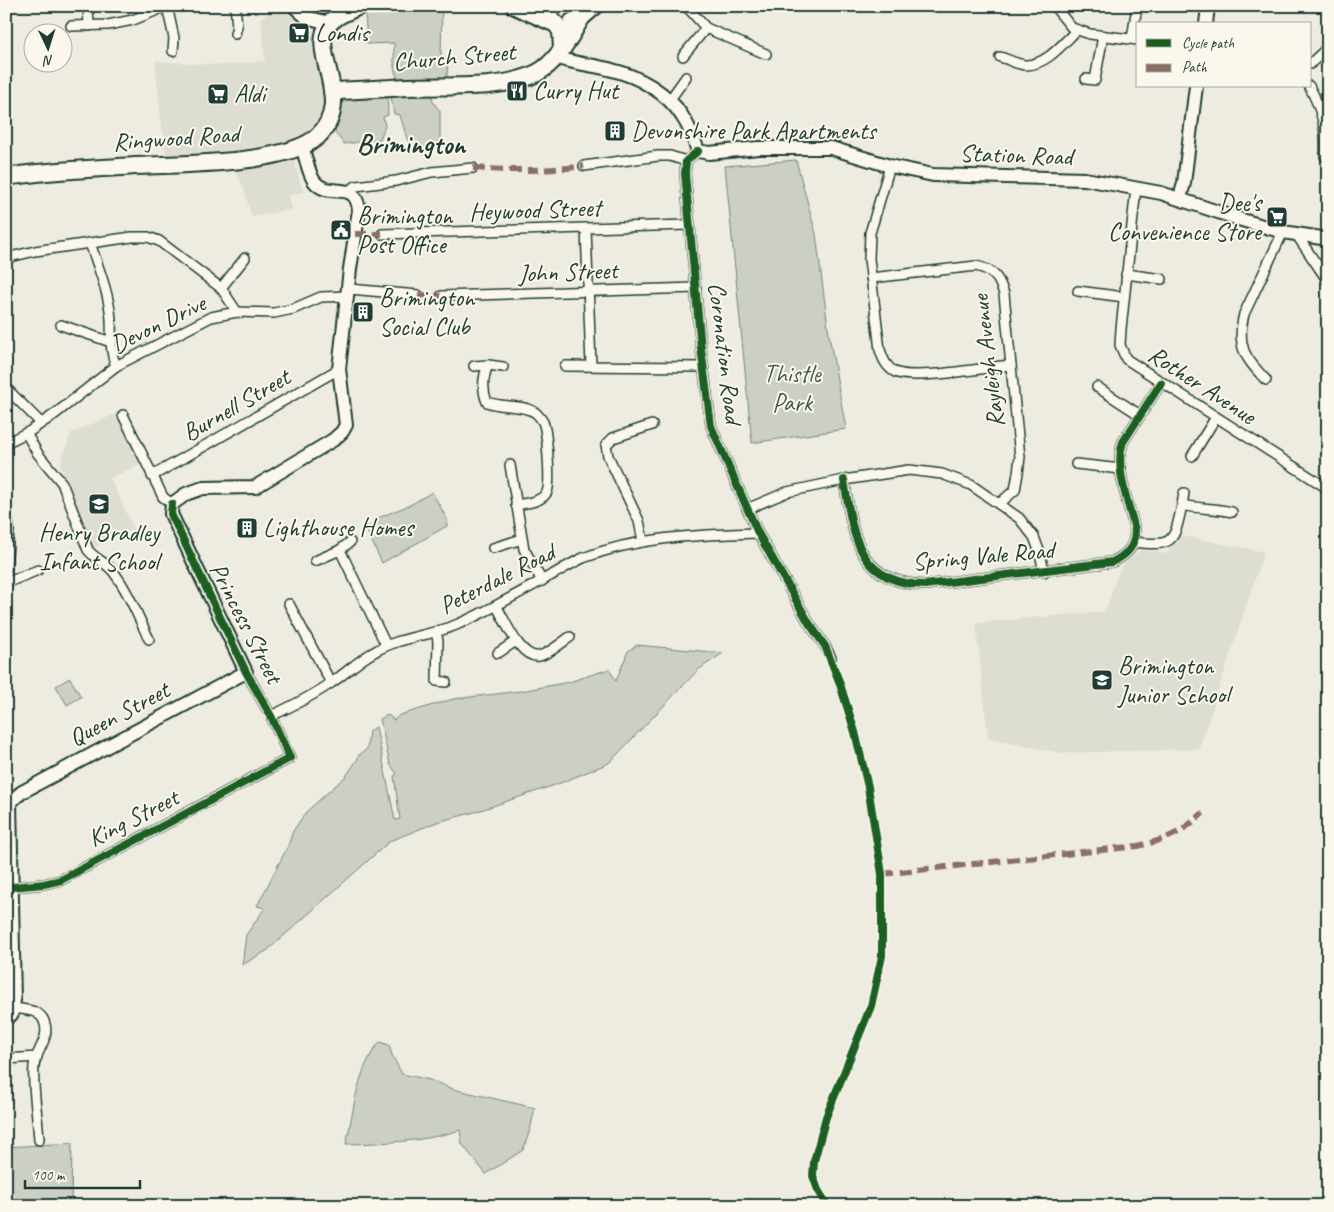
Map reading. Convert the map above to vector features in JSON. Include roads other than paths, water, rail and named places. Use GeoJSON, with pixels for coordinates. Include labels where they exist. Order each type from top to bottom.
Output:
{"type":"FeatureCollection","features":[{"type":"Feature","properties":{"kind":"highway"},"geometry":{"type":"LineString","coordinates":[[332,112],[332,91],[323,42],[324,32],[329,24],[338,16],[360,6]]}},
{"type":"Feature","properties":{"kind":"highway"},"geometry":{"type":"LineString","coordinates":[[515,6],[575,21],[594,6]]}},
{"type":"Feature","properties":{"kind":"highway"},"geometry":{"type":"LineString","coordinates":[[554,17],[561,31],[559,52]]}},
{"type":"Feature","properties":{"kind":"highway","name":"Church Street"},"geometry":{"type":"LineString","coordinates":[[332,91],[498,83],[519,79],[537,73],[559,52],[582,17]]}},
{"type":"Feature","properties":{"kind":"highway","name":"Ringwood Road"},"geometry":{"type":"LineString","coordinates":[[6,177],[53,171],[241,160],[282,153],[302,147],[319,134],[329,121],[332,112],[343,100],[358,90]]}},
{"type":"Feature","properties":{"kind":"street"},"geometry":{"type":"LineString","coordinates":[[88,6],[89,26]]}},
{"type":"Feature","properties":{"kind":"street"},"geometry":{"type":"LineString","coordinates":[[72,26],[108,25],[134,20],[167,6],[174,38],[173,51]]}},
{"type":"Feature","properties":{"kind":"street"},"geometry":{"type":"LineString","coordinates":[[234,6],[237,26],[236,34]]}},
{"type":"Feature","properties":{"kind":"street"},"geometry":{"type":"LineString","coordinates":[[294,6],[306,17],[329,24]]}},
{"type":"Feature","properties":{"kind":"street"},"geometry":{"type":"LineString","coordinates":[[684,6],[706,28],[766,54]]}},
{"type":"Feature","properties":{"kind":"street"},"geometry":{"type":"LineString","coordinates":[[1054,6],[1072,28],[1090,34],[1135,40]]}},
{"type":"Feature","properties":{"kind":"street"},"geometry":{"type":"LineString","coordinates":[[1137,22],[1138,6]]}},
{"type":"Feature","properties":{"kind":"street"},"geometry":{"type":"LineString","coordinates":[[1206,22],[1208,6]]}},
{"type":"Feature","properties":{"kind":"street"},"geometry":{"type":"LineString","coordinates":[[683,56],[706,28]]}},
{"type":"Feature","properties":{"kind":"street"},"geometry":{"type":"LineString","coordinates":[[1000,57],[1026,65],[1038,63],[1047,58],[1077,30]]}},
{"type":"Feature","properties":{"kind":"street"},"geometry":{"type":"LineString","coordinates":[[1086,79],[1096,80],[1103,36]]}},
{"type":"Feature","properties":{"kind":"street"},"geometry":{"type":"LineString","coordinates":[[1312,62],[1323,52],[1328,44]]}},
{"type":"Feature","properties":{"kind":"street"},"geometry":{"type":"LineString","coordinates":[[559,52],[565,61],[614,70],[633,77],[669,100],[682,115],[698,151],[686,161],[670,156],[658,156],[584,166]]}},
{"type":"Feature","properties":{"kind":"street"},"geometry":{"type":"LineString","coordinates":[[669,100],[686,77]]}},
{"type":"Feature","properties":{"kind":"street"},"geometry":{"type":"LineString","coordinates":[[1180,198],[1184,184],[1196,88]]}},
{"type":"Feature","properties":{"kind":"street"},"geometry":{"type":"LineString","coordinates":[[1310,88],[1326,124],[1325,156]]}},
{"type":"Feature","properties":{"kind":"street"},"geometry":{"type":"LineString","coordinates":[[302,147],[314,181],[330,191],[348,191],[356,186],[396,181],[432,172],[473,168]]}},
{"type":"Feature","properties":{"kind":"street","name":"Station Road"},"geometry":{"type":"LineString","coordinates":[[698,151],[709,153],[790,147],[831,148],[890,166],[933,175],[1085,179],[1180,198],[1283,232],[1328,239]]}},
{"type":"Feature","properties":{"kind":"street","name":"Coronation Road"},"geometry":{"type":"LineString","coordinates":[[686,161],[688,224],[711,426],[758,533],[831,658]]}},
{"type":"Feature","properties":{"kind":"street"},"geometry":{"type":"LineString","coordinates":[[890,166],[870,233],[868,259],[880,350],[884,362],[894,371],[906,375],[922,375],[1011,364]]}},
{"type":"Feature","properties":{"kind":"street","name":"Rother Avenue"},"geometry":{"type":"LineString","coordinates":[[1136,188],[1120,345],[1126,359],[1326,490]]}},
{"type":"Feature","properties":{"kind":"street"},"geometry":{"type":"LineString","coordinates":[[172,504],[186,494],[203,488],[254,488],[333,440],[342,432],[346,425],[339,369],[358,210],[355,197],[348,191]]}},
{"type":"Feature","properties":{"kind":"street","name":"Heywood Street"},"geometry":{"type":"LineString","coordinates":[[382,234],[688,224]]}},
{"type":"Feature","properties":{"kind":"street"},"geometry":{"type":"LineString","coordinates":[[586,228],[591,366]]}},
{"type":"Feature","properties":{"kind":"street"},"geometry":{"type":"LineString","coordinates":[[1266,380],[1248,361],[1243,351],[1241,327],[1244,314],[1283,232]]}},
{"type":"Feature","properties":{"kind":"street"},"geometry":{"type":"LineString","coordinates":[[1296,234],[1328,281]]}},
{"type":"Feature","properties":{"kind":"street"},"geometry":{"type":"LineString","coordinates":[[6,258],[35,251],[132,237],[148,237],[159,241],[221,288],[237,312]]}},
{"type":"Feature","properties":{"kind":"street"},"geometry":{"type":"LineString","coordinates":[[90,243],[107,296],[111,320],[110,342],[116,366]]}},
{"type":"Feature","properties":{"kind":"street"},"geometry":{"type":"LineString","coordinates":[[221,288],[245,258]]}},
{"type":"Feature","properties":{"kind":"street","name":"Rayleigh Avenue"},"geometry":{"type":"LineString","coordinates":[[871,278],[976,266],[988,268],[995,274],[1001,284],[1004,294],[1020,457],[1015,490],[999,504]]}},
{"type":"Feature","properties":{"kind":"street"},"geometry":{"type":"LineString","coordinates":[[1126,274],[1162,279]]}},
{"type":"Feature","properties":{"kind":"street","name":"John Street"},"geometry":{"type":"LineString","coordinates":[[442,296],[696,288]]}},
{"type":"Feature","properties":{"kind":"street"},"geometry":{"type":"LineString","coordinates":[[1078,291],[1124,297]]}},
{"type":"Feature","properties":{"kind":"street"},"geometry":{"type":"LineString","coordinates":[[348,293],[418,296]]}},
{"type":"Feature","properties":{"kind":"street","name":"Devon Drive"},"geometry":{"type":"LineString","coordinates":[[6,443],[26,433],[55,414],[116,366],[211,317],[237,312],[274,314],[293,309],[321,297],[348,293]]}},
{"type":"Feature","properties":{"kind":"street"},"geometry":{"type":"LineString","coordinates":[[61,325],[110,342]]}},
{"type":"Feature","properties":{"kind":"street"},"geometry":{"type":"LineString","coordinates":[[488,365],[484,374],[484,394],[487,402],[536,413],[544,423],[550,479],[547,493],[537,500],[516,505]]}},
{"type":"Feature","properties":{"kind":"street"},"geometry":{"type":"LineString","coordinates":[[474,366],[503,367]]}},
{"type":"Feature","properties":{"kind":"street"},"geometry":{"type":"LineString","coordinates":[[565,366],[703,367]]}},
{"type":"Feature","properties":{"kind":"street","name":"Burnell Street"},"geometry":{"type":"LineString","coordinates":[[152,476],[339,369]]}},
{"type":"Feature","properties":{"kind":"street"},"geometry":{"type":"LineString","coordinates":[[1161,383],[1123,442],[1120,452],[1121,469],[1135,530],[1132,546],[1158,545],[1168,540],[1176,531],[1184,493]]}},
{"type":"Feature","properties":{"kind":"street"},"geometry":{"type":"LineString","coordinates":[[1097,387],[1140,415]]}},
{"type":"Feature","properties":{"kind":"street"},"geometry":{"type":"LineString","coordinates":[[6,388],[41,423]]}},
{"type":"Feature","properties":{"kind":"street","name":"Princess Street"},"geometry":{"type":"LineString","coordinates":[[123,415],[163,497],[172,504],[171,514],[246,672],[272,716],[290,758]]}},
{"type":"Feature","properties":{"kind":"street"},"geometry":{"type":"LineString","coordinates":[[1192,456],[1216,417]]}},
{"type":"Feature","properties":{"kind":"street"},"geometry":{"type":"LineString","coordinates":[[642,541],[639,520],[608,456],[606,445],[613,438],[652,425]]}},
{"type":"Feature","properties":{"kind":"street"},"geometry":{"type":"LineString","coordinates":[[26,433],[38,454],[62,483],[88,550],[110,568],[119,579],[149,639]]}},
{"type":"Feature","properties":{"kind":"street"},"geometry":{"type":"LineString","coordinates":[[1076,464],[1121,469]]}},
{"type":"Feature","properties":{"kind":"street"},"geometry":{"type":"LineString","coordinates":[[510,465],[524,549],[542,581]]}},
{"type":"Feature","properties":{"kind":"street"},"geometry":{"type":"LineString","coordinates":[[747,508],[787,492],[844,480],[909,470],[942,474],[971,484],[1019,518],[1034,537],[1044,572]]}},
{"type":"Feature","properties":{"kind":"street","name":"Spring Vale Road"},"geometry":{"type":"LineString","coordinates":[[844,480],[852,526],[857,543],[864,556],[876,570],[889,579],[907,585],[925,586],[1112,562],[1123,557],[1132,546]]}},
{"type":"Feature","properties":{"kind":"street"},"geometry":{"type":"LineString","coordinates":[[6,505],[9,530],[6,569]]}},
{"type":"Feature","properties":{"kind":"street"},"geometry":{"type":"LineString","coordinates":[[1182,505],[1205,510],[1218,508],[1232,512]]}},
{"type":"Feature","properties":{"kind":"street","name":"Peterdale Road"},"geometry":{"type":"LineString","coordinates":[[272,716],[331,684],[372,652],[386,645],[455,626],[497,607],[582,559],[615,547],[642,541],[684,536],[758,533]]}},
{"type":"Feature","properties":{"kind":"street"},"geometry":{"type":"LineString","coordinates":[[493,548],[522,539]]}},
{"type":"Feature","properties":{"kind":"street"},"geometry":{"type":"LineString","coordinates":[[315,561],[340,550],[350,542]]}},
{"type":"Feature","properties":{"kind":"street"},"geometry":{"type":"LineString","coordinates":[[340,550],[386,645]]}},
{"type":"Feature","properties":{"kind":"street"},"geometry":{"type":"LineString","coordinates":[[6,583],[38,570]]}},
{"type":"Feature","properties":{"kind":"street"},"geometry":{"type":"LineString","coordinates":[[289,604],[331,684]]}},
{"type":"Feature","properties":{"kind":"street"},"geometry":{"type":"LineString","coordinates":[[497,607],[523,651],[532,656],[541,656],[570,638]]}},
{"type":"Feature","properties":{"kind":"street"},"geometry":{"type":"LineString","coordinates":[[436,632],[438,641],[437,681],[446,682]]}},
{"type":"Feature","properties":{"kind":"street"},"geometry":{"type":"LineString","coordinates":[[498,653],[516,641]]}},
{"type":"Feature","properties":{"kind":"street","name":"Queen Street"},"geometry":{"type":"LineString","coordinates":[[12,887],[10,802],[13,798],[246,672]]}},
{"type":"Feature","properties":{"kind":"street","name":"King Street"},"geometry":{"type":"LineString","coordinates":[[12,887],[24,887],[61,880],[290,758]]}},
{"type":"Feature","properties":{"kind":"street"},"geometry":{"type":"LineString","coordinates":[[12,887],[11,1013],[33,1011],[40,1015],[44,1020],[46,1036],[34,1066],[39,1140]]}},
{"type":"Feature","properties":{"kind":"street"},"geometry":{"type":"LineString","coordinates":[[6,1059],[36,1057]]}},
{"type":"Feature","properties":{"kind":"street"},"geometry":{"type":"LineString","coordinates":[[38,1116],[47,1115]]}},
{"type":"Feature","properties":{"kind":"place","name":"Londis"},"geometry":{"type":"Point","coordinates":[299,33]}},
{"type":"Feature","properties":{"kind":"place","name":"Curry Hut"},"geometry":{"type":"Point","coordinates":[517,91]}},
{"type":"Feature","properties":{"kind":"place","name":"Aldi"},"geometry":{"type":"Point","coordinates":[218,94]}},
{"type":"Feature","properties":{"kind":"place","name":"Devonshire Park Apartments"},"geometry":{"type":"Point","coordinates":[615,131]}},
{"type":"Feature","properties":{"kind":"place","name":"Dee's Convenience Store"},"geometry":{"type":"Point","coordinates":[1277,217]}},
{"type":"Feature","properties":{"kind":"place","name":"Brimington Post Office"},"geometry":{"type":"Point","coordinates":[341,230]}},
{"type":"Feature","properties":{"kind":"place","name":"Brimington Social Club"},"geometry":{"type":"Point","coordinates":[363,312]}},
{"type":"Feature","properties":{"kind":"place","name":"Henry Bradley Infant School"},"geometry":{"type":"Point","coordinates":[99,504]}},
{"type":"Feature","properties":{"kind":"place","name":"Lighthouse Homes"},"geometry":{"type":"Point","coordinates":[247,528]}},
{"type":"Feature","properties":{"kind":"place","name":"Brimington Junior School"},"geometry":{"type":"Point","coordinates":[1102,680]}},
{"type":"Feature","properties":{"kind":"district","name":"Brimington"},"geometry":{"type":"Point","coordinates":[411,143]}},
{"type":"Feature","properties":{"kind":"park label","name":"Thistle Park"},"geometry":{"type":"Point","coordinates":[792,388]}}]}
